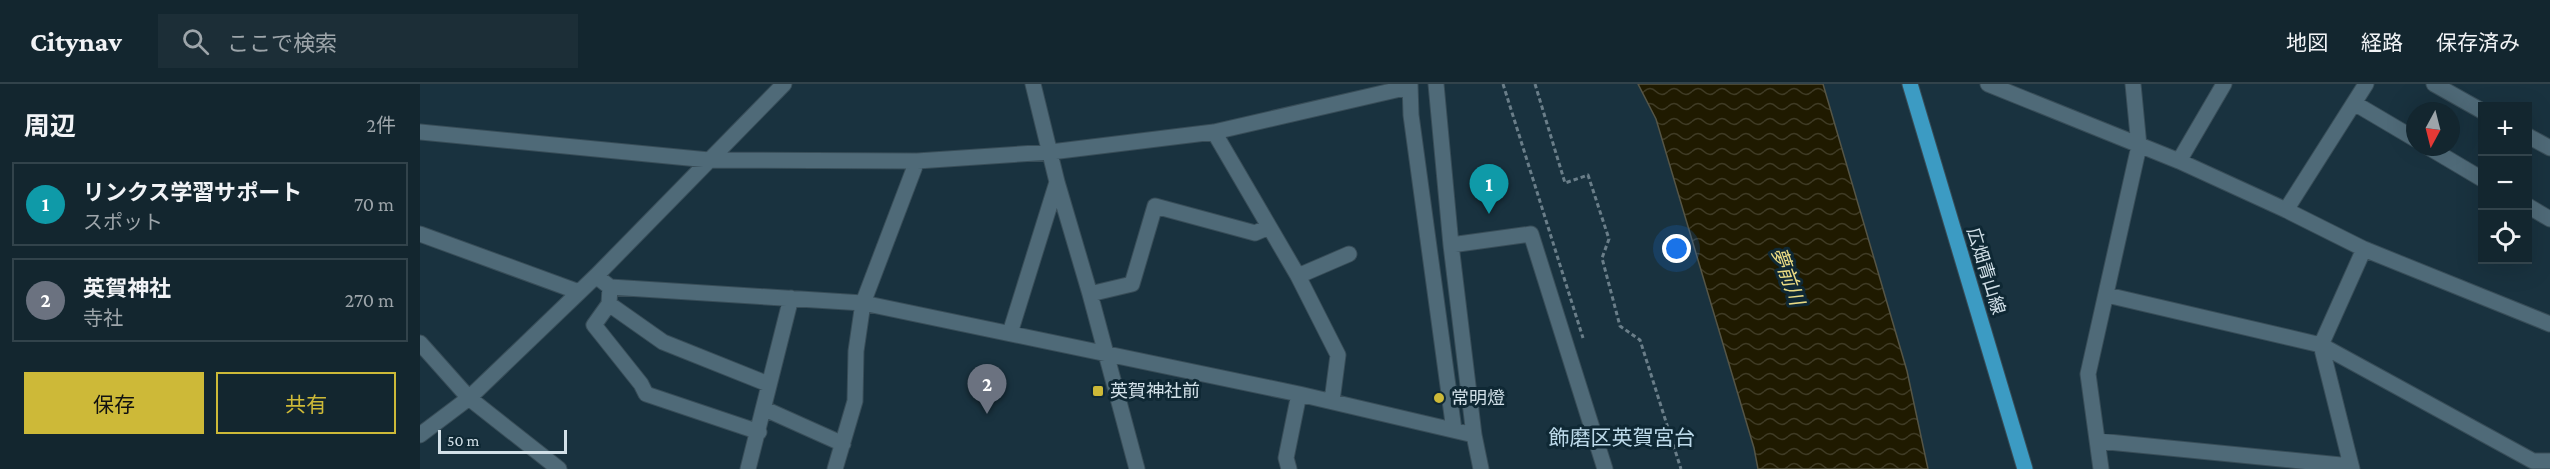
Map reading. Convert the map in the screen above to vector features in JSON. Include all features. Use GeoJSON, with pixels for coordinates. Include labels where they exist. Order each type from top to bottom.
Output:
{"type":"FeatureCollection","features":[{"type":"Feature","properties":{"kind":"main road","name":"広畑青山線"},"geometry":{"type":"LineString","coordinates":[[1910,84],[2025,469]]}},
{"type":"Feature","properties":{"kind":"street"},"geometry":{"type":"LineString","coordinates":[[420,435],[469,398],[596,276],[784,84]]}},
{"type":"Feature","properties":{"kind":"street"},"geometry":{"type":"LineString","coordinates":[[1033,84],[1057,182],[1137,469]]}},
{"type":"Feature","properties":{"kind":"street"},"geometry":{"type":"LineString","coordinates":[[1436,84],[1451,245],[1474,435],[1481,469]]}},
{"type":"Feature","properties":{"kind":"street"},"geometry":{"type":"LineString","coordinates":[[1988,84],[2179,162],[2286,210],[2364,249],[2550,324]]}},
{"type":"Feature","properties":{"kind":"street"},"geometry":{"type":"LineString","coordinates":[[2101,469],[2088,374],[2139,146],[2133,84]]}},
{"type":"Feature","properties":{"kind":"street"},"geometry":{"type":"LineString","coordinates":[[2179,162],[2224,84]]}},
{"type":"Feature","properties":{"kind":"street"},"geometry":{"type":"LineString","coordinates":[[2286,210],[2366,84]]}},
{"type":"Feature","properties":{"kind":"street"},"geometry":{"type":"LineString","coordinates":[[2434,84],[2478,109]]}},
{"type":"Feature","properties":{"kind":"street"},"geometry":{"type":"LineString","coordinates":[[420,132],[709,160],[917,161],[1051,152],[1214,132],[1410,86],[1433,287],[1454,430]]}},
{"type":"Feature","properties":{"kind":"street"},"geometry":{"type":"LineString","coordinates":[[2354,103],[2406,134]]}},
{"type":"Feature","properties":{"kind":"street"},"geometry":{"type":"LineString","coordinates":[[1214,132],[1298,276],[1338,355],[1332,401]]}},
{"type":"Feature","properties":{"kind":"street"},"geometry":{"type":"LineString","coordinates":[[2532,138],[2550,148]]}},
{"type":"Feature","properties":{"kind":"street"},"geometry":{"type":"LineString","coordinates":[[2443,156],[2478,177]]}},
{"type":"Feature","properties":{"kind":"street"},"geometry":{"type":"LineString","coordinates":[[835,469],[855,401],[856,351],[863,303],[917,161]]}},
{"type":"Feature","properties":{"kind":"street"},"geometry":{"type":"LineString","coordinates":[[1010,333],[1057,182]]}},
{"type":"Feature","properties":{"kind":"street"},"geometry":{"type":"LineString","coordinates":[[1090,294],[1132,284],[1155,206],[1255,233],[1269,227]]}},
{"type":"Feature","properties":{"kind":"street"},"geometry":{"type":"LineString","coordinates":[[2532,208],[2550,219]]}},
{"type":"Feature","properties":{"kind":"street"},"geometry":{"type":"LineString","coordinates":[[420,234],[579,292]]}},
{"type":"Feature","properties":{"kind":"street"},"geometry":{"type":"LineString","coordinates":[[1451,245],[1531,234],[1605,469]]}},
{"type":"Feature","properties":{"kind":"street"},"geometry":{"type":"LineString","coordinates":[[2098,441],[2351,468],[2321,345],[2364,249]]}},
{"type":"Feature","properties":{"kind":"street"},"geometry":{"type":"LineString","coordinates":[[1298,276],[1349,254]]}},
{"type":"Feature","properties":{"kind":"street"},"geometry":{"type":"LineString","coordinates":[[596,276],[610,287],[863,303],[1106,352],[1332,401],[1474,435]]}},
{"type":"Feature","properties":{"kind":"street"},"geometry":{"type":"LineString","coordinates":[[610,287],[609,304],[594,325],[641,384],[646,394],[759,432]]}},
{"type":"Feature","properties":{"kind":"street"},"geometry":{"type":"LineString","coordinates":[[2106,295],[2321,345],[2533,461],[2550,461]]}},
{"type":"Feature","properties":{"kind":"street"},"geometry":{"type":"LineString","coordinates":[[748,469],[765,409],[768,384],[791,298]]}},
{"type":"Feature","properties":{"kind":"street"},"geometry":{"type":"LineString","coordinates":[[609,304],[663,342],[768,384]]}},
{"type":"Feature","properties":{"kind":"street"},"geometry":{"type":"LineString","coordinates":[[420,343],[469,398],[559,469]]}},
{"type":"Feature","properties":{"kind":"street"},"geometry":{"type":"LineString","coordinates":[[1288,469],[1286,458],[1299,394]]}},
{"type":"Feature","properties":{"kind":"street"},"geometry":{"type":"LineString","coordinates":[[765,409],[843,444]]}},
{"type":"Feature","properties":{"kind":"path"},"geometry":{"type":"LineString","coordinates":[[1503,84],[1584,344]]}},
{"type":"Feature","properties":{"kind":"path"},"geometry":{"type":"LineString","coordinates":[[1535,84],[1565,183],[1588,175],[1609,239],[1602,258],[1620,326],[1640,340],[1681,469]]}},
{"type":"Feature","properties":{"kind":"water","name":"夢前川"},"geometry":{"type":"Polygon","coordinates":[[[1638,84],[1823,84],[1907,371],[1928,469],[1758,469],[1754,448],[1656,119],[1638,84]]]}},
{"type":"Feature","properties":{"kind":"place","name":"リンクス学習サポート"},"geometry":{"type":"Point","coordinates":[1489,214]}},
{"type":"Feature","properties":{"kind":"place","name":"英賀神社前"},"geometry":{"type":"Point","coordinates":[1098,391]}},
{"type":"Feature","properties":{"kind":"place","name":"常明燈"},"geometry":{"type":"Point","coordinates":[1439,398]}},
{"type":"Feature","properties":{"kind":"place","name":"英賀神社"},"geometry":{"type":"Point","coordinates":[987,414]}},
{"type":"Feature","properties":{"kind":"district","name":"飾磨区英賀宮台"},"geometry":{"type":"Point","coordinates":[1622,438]}}]}
